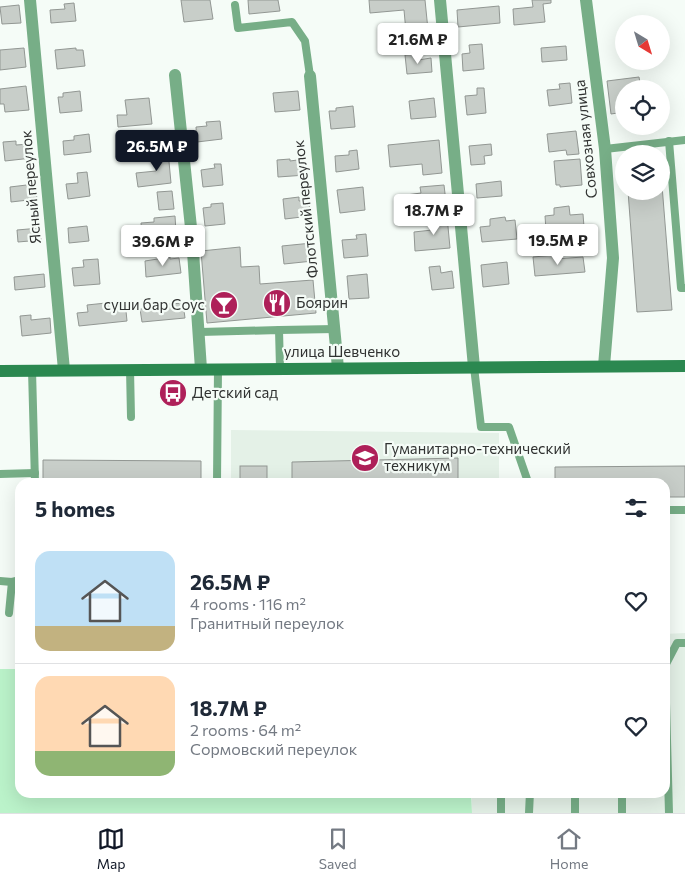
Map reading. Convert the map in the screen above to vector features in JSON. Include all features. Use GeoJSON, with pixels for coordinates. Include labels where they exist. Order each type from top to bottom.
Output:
{"type":"FeatureCollection","features":[{"type":"Feature","properties":{"kind":"main road","name":"улица Шевченко"},"geometry":{"type":"LineString","coordinates":[[0,370],[685,366]]}},
{"type":"Feature","properties":{"kind":"street","name":"Ясный переулок"},"geometry":{"type":"LineString","coordinates":[[30,0],[64,370]]}},
{"type":"Feature","properties":{"kind":"street"},"geometry":{"type":"LineString","coordinates":[[440,0],[474,367]]}},
{"type":"Feature","properties":{"kind":"street","name":"Совхозная улица"},"geometry":{"type":"LineString","coordinates":[[586,0],[605,149],[613,258],[604,366]]}},
{"type":"Feature","properties":{"kind":"street"},"geometry":{"type":"LineString","coordinates":[[174,75],[192,237],[200,332],[201,369]]}},
{"type":"Feature","properties":{"kind":"street","name":"Флотский переулок"},"geometry":{"type":"LineString","coordinates":[[310,76],[338,368]]}},
{"type":"Feature","properties":{"kind":"lane"},"geometry":{"type":"LineString","coordinates":[[235,6],[238,28],[292,22],[305,41],[310,76]]}},
{"type":"Feature","properties":{"kind":"lane"},"geometry":{"type":"LineString","coordinates":[[605,149],[685,140]]}},
{"type":"Feature","properties":{"kind":"lane"},"geometry":{"type":"LineString","coordinates":[[669,141],[681,288],[685,288]]}},
{"type":"Feature","properties":{"kind":"lane"},"geometry":{"type":"LineString","coordinates":[[200,332],[335,329]]}},
{"type":"Feature","properties":{"kind":"lane"},"geometry":{"type":"LineString","coordinates":[[279,330],[280,368]]}},
{"type":"Feature","properties":{"kind":"lane"},"geometry":{"type":"LineString","coordinates":[[474,367],[481,427],[509,427],[527,478]]}},
{"type":"Feature","properties":{"kind":"lane"},"geometry":{"type":"LineString","coordinates":[[130,369],[131,418]]}},
{"type":"Feature","properties":{"kind":"lane"},"geometry":{"type":"LineString","coordinates":[[217,478],[218,369]]}},
{"type":"Feature","properties":{"kind":"lane"},"geometry":{"type":"LineString","coordinates":[[32,370],[35,478]]}},
{"type":"Feature","properties":{"kind":"lane"},"geometry":{"type":"LineString","coordinates":[[0,474],[35,473]]}},
{"type":"Feature","properties":{"kind":"lane"},"geometry":{"type":"LineString","coordinates":[[670,510],[685,510]]}},
{"type":"Feature","properties":{"kind":"lane"},"geometry":{"type":"LineString","coordinates":[[0,581],[15,581]]}},
{"type":"Feature","properties":{"kind":"lane"},"geometry":{"type":"LineString","coordinates":[[9,613],[15,586]]}},
{"type":"Feature","properties":{"kind":"lane"},"geometry":{"type":"LineString","coordinates":[[670,656],[677,643],[685,643]]}},
{"type":"Feature","properties":{"kind":"lane"},"geometry":{"type":"LineString","coordinates":[[500,798],[501,813]]}},
{"type":"Feature","properties":{"kind":"lane"},"geometry":{"type":"LineString","coordinates":[[530,798],[530,813]]}},
{"type":"Feature","properties":{"kind":"lane"},"geometry":{"type":"LineString","coordinates":[[575,798],[576,813]]}},
{"type":"Feature","properties":{"kind":"lane"},"geometry":{"type":"LineString","coordinates":[[622,798],[622,813]]}},
{"type":"Feature","properties":{"kind":"lane"},"geometry":{"type":"LineString","coordinates":[[669,798],[669,813]]}},
{"type":"Feature","properties":{"kind":"shaded area","name":"Гуманитарно-технический техникум"},"geometry":{"type":"Polygon","coordinates":[[[231,430],[499,433],[499,478],[231,478],[231,430]]]}},
{"type":"Feature","properties":{"kind":"shaded area"},"geometry":{"type":"Polygon","coordinates":[[[685,633],[685,813],[472,813],[472,798],[670,798],[670,634],[685,633]]]}},
{"type":"Feature","properties":{"kind":"green space"},"geometry":{"type":"Polygon","coordinates":[[[0,669],[15,669],[15,798],[471,798],[472,813],[0,813],[0,669]]]}},
{"type":"Feature","properties":{"kind":"building"},"geometry":{"type":"Polygon","coordinates":[[[181,0],[210,0],[213,19],[184,22],[181,0]]]}},
{"type":"Feature","properties":{"kind":"building"},"geometry":{"type":"Polygon","coordinates":[[[248,0],[278,0],[280,11],[249,14],[248,0]]]}},
{"type":"Feature","properties":{"kind":"building"},"geometry":{"type":"Polygon","coordinates":[[[369,0],[425,0],[428,30],[406,32],[404,10],[370,13],[369,0]]]}},
{"type":"Feature","properties":{"kind":"building"},"geometry":{"type":"Polygon","coordinates":[[[532,0],[551,0],[551,3],[543,4],[545,22],[514,25],[513,9],[533,7],[532,0]]]}},
{"type":"Feature","properties":{"kind":"building"},"geometry":{"type":"Polygon","coordinates":[[[74,3],[76,21],[51,23],[50,10],[65,9],[64,4],[74,3]]]}},
{"type":"Feature","properties":{"kind":"building"},"geometry":{"type":"Polygon","coordinates":[[[19,5],[21,23],[2,24],[0,7],[19,5]]]}},
{"type":"Feature","properties":{"kind":"building"},"geometry":{"type":"Polygon","coordinates":[[[499,6],[500,23],[458,27],[457,10],[499,6]]]}},
{"type":"Feature","properties":{"kind":"building"},"geometry":{"type":"Polygon","coordinates":[[[482,44],[484,69],[463,71],[462,54],[470,53],[469,45],[482,44]]]}},
{"type":"Feature","properties":{"kind":"building"},"geometry":{"type":"Polygon","coordinates":[[[566,46],[567,60],[542,62],[541,48],[566,46]]]}},
{"type":"Feature","properties":{"kind":"building"},"geometry":{"type":"Polygon","coordinates":[[[24,48],[26,67],[0,70],[0,50],[24,48]]]}},
{"type":"Feature","properties":{"kind":"building"},"geometry":{"type":"Polygon","coordinates":[[[76,48],[76,50],[83,50],[85,66],[57,69],[55,50],[76,48]]]}},
{"type":"Feature","properties":{"kind":"building"},"geometry":{"type":"Polygon","coordinates":[[[417,54],[418,60],[431,58],[432,72],[407,74],[405,55],[417,54]]]}},
{"type":"Feature","properties":{"kind":"building"},"geometry":{"type":"Polygon","coordinates":[[[639,77],[640,80],[615,80],[639,77]]]}},
{"type":"Feature","properties":{"kind":"building"},"geometry":{"type":"Polygon","coordinates":[[[615,80],[615,113],[611,114],[607,81],[615,80]]]}},
{"type":"Feature","properties":{"kind":"building"},"geometry":{"type":"Polygon","coordinates":[[[570,83],[572,103],[549,106],[547,90],[560,89],[559,84],[570,83]]]}},
{"type":"Feature","properties":{"kind":"building"},"geometry":{"type":"Polygon","coordinates":[[[26,86],[29,110],[5,112],[4,104],[0,104],[0,89],[26,86]]]}},
{"type":"Feature","properties":{"kind":"building"},"geometry":{"type":"Polygon","coordinates":[[[477,88],[484,88],[486,113],[467,115],[465,96],[477,95],[477,88]]]}},
{"type":"Feature","properties":{"kind":"building"},"geometry":{"type":"Polygon","coordinates":[[[80,91],[82,111],[60,113],[58,97],[63,97],[63,93],[80,91]]]}},
{"type":"Feature","properties":{"kind":"building"},"geometry":{"type":"Polygon","coordinates":[[[298,91],[300,110],[275,112],[273,93],[298,91]]]}},
{"type":"Feature","properties":{"kind":"building"},"geometry":{"type":"Polygon","coordinates":[[[149,98],[152,124],[118,127],[117,115],[127,115],[125,100],[149,98]]]}},
{"type":"Feature","properties":{"kind":"building"},"geometry":{"type":"Polygon","coordinates":[[[434,98],[436,117],[411,119],[409,101],[434,98]]]}},
{"type":"Feature","properties":{"kind":"building"},"geometry":{"type":"Polygon","coordinates":[[[353,106],[355,127],[331,129],[329,111],[336,111],[336,108],[353,106]]]}},
{"type":"Feature","properties":{"kind":"building"},"geometry":{"type":"Polygon","coordinates":[[[220,121],[222,139],[197,142],[196,127],[207,126],[206,122],[220,121]]]}},
{"type":"Feature","properties":{"kind":"building"},"geometry":{"type":"Polygon","coordinates":[[[576,131],[579,154],[567,155],[566,150],[549,152],[547,134],[576,131]]]}},
{"type":"Feature","properties":{"kind":"building"},"geometry":{"type":"Polygon","coordinates":[[[89,134],[91,152],[64,155],[63,141],[74,140],[74,136],[89,134]]]}},
{"type":"Feature","properties":{"kind":"building"},"geometry":{"type":"Polygon","coordinates":[[[439,140],[442,173],[423,175],[422,164],[390,167],[388,145],[439,140]]]}},
{"type":"Feature","properties":{"kind":"building"},"geometry":{"type":"Polygon","coordinates":[[[16,141],[16,145],[30,144],[32,158],[5,161],[3,142],[16,141]]]}},
{"type":"Feature","properties":{"kind":"building"},"geometry":{"type":"Polygon","coordinates":[[[491,144],[492,155],[484,156],[485,164],[471,165],[469,146],[491,144]]]}},
{"type":"Feature","properties":{"kind":"building"},"geometry":{"type":"Polygon","coordinates":[[[357,150],[359,169],[336,172],[335,156],[349,155],[349,151],[357,150]]]}},
{"type":"Feature","properties":{"kind":"building"},"geometry":{"type":"Polygon","coordinates":[[[168,151],[171,183],[138,187],[136,173],[156,171],[154,152],[168,151]]]}},
{"type":"Feature","properties":{"kind":"building"},"geometry":{"type":"Polygon","coordinates":[[[290,159],[290,161],[305,159],[306,175],[278,177],[277,160],[290,159]]]}},
{"type":"Feature","properties":{"kind":"building"},"geometry":{"type":"Polygon","coordinates":[[[580,159],[582,185],[560,187],[560,185],[556,185],[554,161],[580,159]]]}},
{"type":"Feature","properties":{"kind":"building"},"geometry":{"type":"Polygon","coordinates":[[[214,164],[221,164],[223,185],[203,187],[201,170],[215,168],[214,164]]]}},
{"type":"Feature","properties":{"kind":"building"},"geometry":{"type":"Polygon","coordinates":[[[87,172],[90,196],[68,199],[66,184],[78,183],[77,173],[87,172]]]}},
{"type":"Feature","properties":{"kind":"building"},"geometry":{"type":"Polygon","coordinates":[[[501,181],[502,196],[477,198],[476,184],[501,181]]]}},
{"type":"Feature","properties":{"kind":"building"},"geometry":{"type":"Polygon","coordinates":[[[35,184],[37,199],[11,202],[10,187],[35,184]]]}},
{"type":"Feature","properties":{"kind":"building"},"geometry":{"type":"Polygon","coordinates":[[[444,185],[446,202],[407,205],[406,195],[421,193],[420,187],[444,185]]]}},
{"type":"Feature","properties":{"kind":"building"},"geometry":{"type":"Polygon","coordinates":[[[363,187],[365,210],[340,213],[337,190],[363,187]]]}},
{"type":"Feature","properties":{"kind":"building"},"geometry":{"type":"Polygon","coordinates":[[[172,191],[174,209],[159,210],[157,192],[172,191]]]}},
{"type":"Feature","properties":{"kind":"building"},"geometry":{"type":"Polygon","coordinates":[[[299,197],[299,201],[309,200],[310,216],[285,219],[283,199],[299,197]]]}},
{"type":"Feature","properties":{"kind":"building"},"geometry":{"type":"Polygon","coordinates":[[[629,200],[663,200],[672,310],[637,312],[629,200]]]}},
{"type":"Feature","properties":{"kind":"building"},"geometry":{"type":"Polygon","coordinates":[[[223,203],[225,224],[205,226],[203,208],[211,207],[211,204],[223,203]]]}},
{"type":"Feature","properties":{"kind":"building"},"geometry":{"type":"Polygon","coordinates":[[[569,206],[570,215],[583,214],[584,227],[546,230],[545,216],[554,215],[554,208],[569,206]]]}},
{"type":"Feature","properties":{"kind":"building"},"geometry":{"type":"Polygon","coordinates":[[[175,216],[176,232],[142,235],[141,223],[154,222],[154,218],[175,216]]]}},
{"type":"Feature","properties":{"kind":"building"},"geometry":{"type":"Polygon","coordinates":[[[447,216],[450,248],[415,251],[414,232],[432,230],[431,218],[447,216]]]}},
{"type":"Feature","properties":{"kind":"building"},"geometry":{"type":"Polygon","coordinates":[[[505,217],[506,221],[515,220],[517,239],[482,242],[480,227],[490,226],[490,219],[505,217]]]}},
{"type":"Feature","properties":{"kind":"building"},"geometry":{"type":"Polygon","coordinates":[[[87,226],[89,241],[69,243],[68,228],[87,226]]]}},
{"type":"Feature","properties":{"kind":"building"},"geometry":{"type":"Polygon","coordinates":[[[40,228],[41,240],[18,242],[17,230],[40,228]]]}},
{"type":"Feature","properties":{"kind":"building"},"geometry":{"type":"Polygon","coordinates":[[[366,234],[368,256],[344,258],[342,240],[357,239],[356,235],[366,234]]]}},
{"type":"Feature","properties":{"kind":"building"},"geometry":{"type":"Polygon","coordinates":[[[312,243],[313,261],[284,264],[282,246],[312,243]]]}},
{"type":"Feature","properties":{"kind":"building"},"geometry":{"type":"Polygon","coordinates":[[[240,247],[241,267],[259,266],[260,284],[313,280],[316,313],[207,323],[201,251],[240,247]]]}},
{"type":"Feature","properties":{"kind":"building"},"geometry":{"type":"Polygon","coordinates":[[[555,255],[555,259],[583,257],[585,272],[535,276],[533,257],[555,255]]]}},
{"type":"Feature","properties":{"kind":"building"},"geometry":{"type":"Polygon","coordinates":[[[170,257],[170,259],[179,258],[181,273],[146,277],[145,261],[170,257]]]}},
{"type":"Feature","properties":{"kind":"building"},"geometry":{"type":"Polygon","coordinates":[[[98,259],[100,284],[74,286],[72,268],[84,267],[83,260],[98,259]]]}},
{"type":"Feature","properties":{"kind":"building"},"geometry":{"type":"Polygon","coordinates":[[[507,262],[509,284],[483,287],[481,265],[507,262]]]}},
{"type":"Feature","properties":{"kind":"building"},"geometry":{"type":"Polygon","coordinates":[[[440,266],[441,273],[452,271],[454,288],[432,290],[429,267],[440,266]]]}},
{"type":"Feature","properties":{"kind":"building"},"geometry":{"type":"Polygon","coordinates":[[[44,274],[45,287],[15,290],[14,277],[44,274]]]}},
{"type":"Feature","properties":{"kind":"building"},"geometry":{"type":"Polygon","coordinates":[[[367,274],[369,298],[349,299],[347,276],[367,274]]]}},
{"type":"Feature","properties":{"kind":"building"},"geometry":{"type":"Polygon","coordinates":[[[125,301],[127,321],[79,326],[77,313],[88,312],[87,305],[125,301]]]}},
{"type":"Feature","properties":{"kind":"building"},"geometry":{"type":"Polygon","coordinates":[[[183,303],[185,318],[142,322],[140,309],[158,308],[157,305],[183,303]]]}},
{"type":"Feature","properties":{"kind":"building"},"geometry":{"type":"Polygon","coordinates":[[[31,315],[31,320],[50,318],[51,333],[22,336],[20,316],[31,315]]]}},
{"type":"Feature","properties":{"kind":"building"},"geometry":{"type":"Polygon","coordinates":[[[458,458],[458,478],[292,478],[292,462],[458,458]]]}},
{"type":"Feature","properties":{"kind":"building"},"geometry":{"type":"Polygon","coordinates":[[[43,460],[201,461],[201,478],[43,478],[43,460]]]}},
{"type":"Feature","properties":{"kind":"building"},"geometry":{"type":"Polygon","coordinates":[[[240,466],[267,466],[267,478],[240,478],[240,466]]]}},
{"type":"Feature","properties":{"kind":"building"},"geometry":{"type":"Polygon","coordinates":[[[685,466],[685,497],[670,497],[670,478],[555,478],[555,467],[685,466]]]}},
{"type":"Feature","properties":{"kind":"place","name":"Боярин"},"geometry":{"type":"Point","coordinates":[277,303]}},
{"type":"Feature","properties":{"kind":"place","name":"суши бар Соус"},"geometry":{"type":"Point","coordinates":[224,305]}},
{"type":"Feature","properties":{"kind":"place","name":"Детский сад"},"geometry":{"type":"Point","coordinates":[173,393]}},
{"type":"Feature","properties":{"kind":"place","name":"Гуманитарно-технический техникум"},"geometry":{"type":"Point","coordinates":[365,458]}}]}
